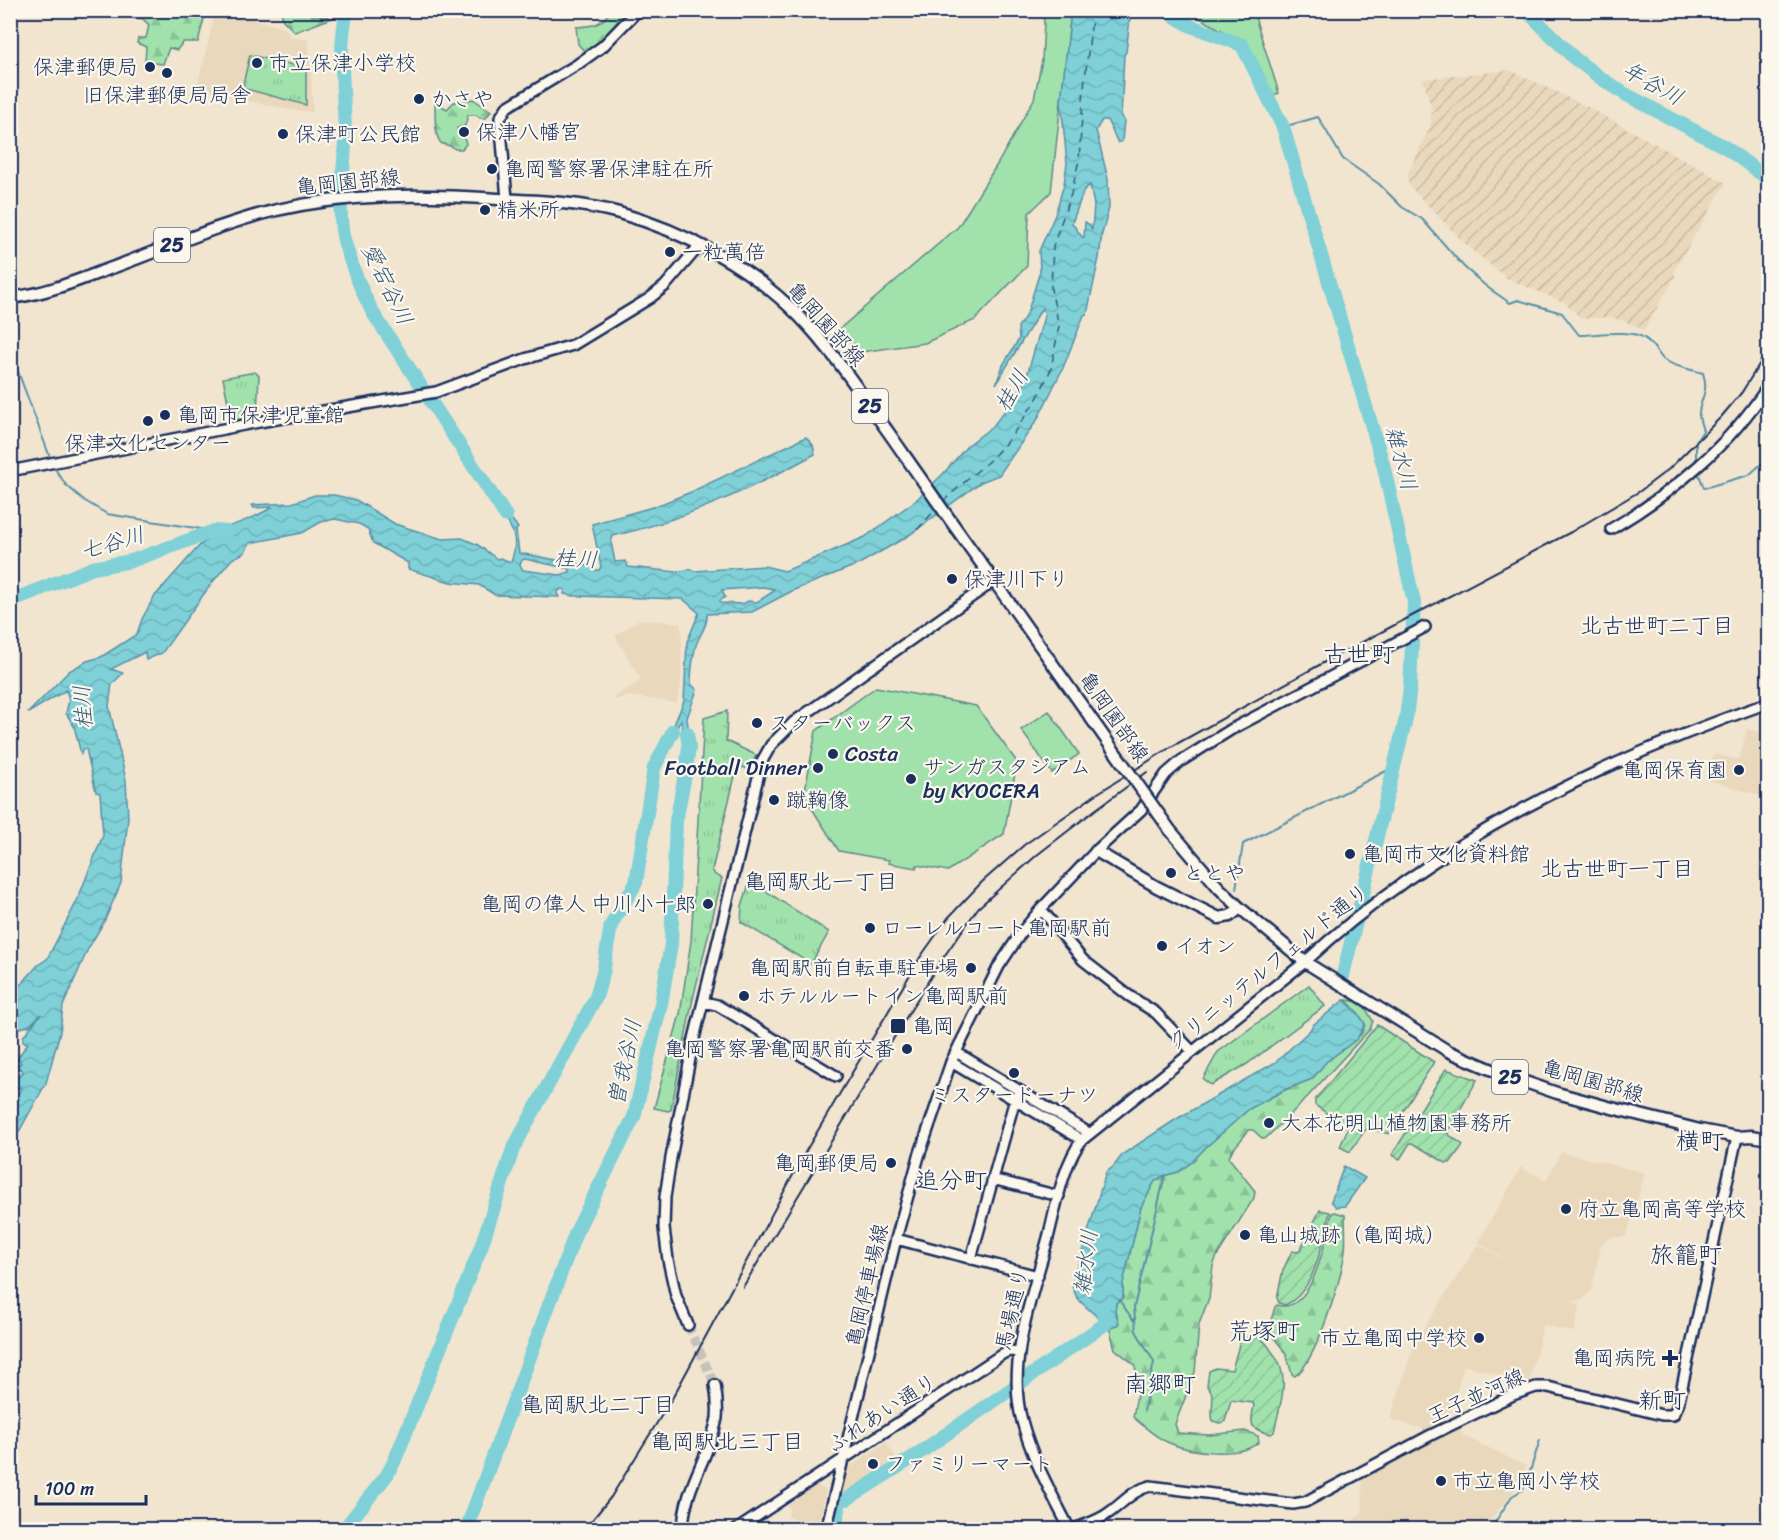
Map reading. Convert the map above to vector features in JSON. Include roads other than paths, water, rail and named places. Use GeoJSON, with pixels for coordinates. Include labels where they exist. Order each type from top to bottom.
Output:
{"type":"FeatureCollection","features":[{"type":"Feature","properties":{"kind":"main road","name":"亀岡園部線"},"geometry":{"type":"LineString","coordinates":[[10,298],[50,291],[247,217],[304,204],[341,199],[395,195],[568,203],[619,213],[666,229],[700,245],[720,256],[777,296],[800,317],[835,357],[1170,830],[1194,860],[1240,908],[1305,963],[1448,1051],[1502,1074],[1557,1093],[1612,1108],[1737,1137],[1752,1136],[1768,1139]]}},
{"type":"Feature","properties":{"kind":"main road"},"geometry":{"type":"LineString","coordinates":[[1096,851],[1157,887],[1219,918],[1230,916],[1240,908]]}},
{"type":"Feature","properties":{"kind":"street"},"geometry":{"type":"LineString","coordinates":[[507,199],[500,118],[507,106],[578,64],[603,46],[638,10]]}},
{"type":"Feature","properties":{"kind":"street"},"geometry":{"type":"LineString","coordinates":[[10,471],[259,422],[433,393],[483,376],[525,358],[573,345],[657,292],[676,274],[700,245]]}},
{"type":"Feature","properties":{"kind":"street"},"geometry":{"type":"LineString","coordinates":[[1611,529],[1658,500],[1680,482],[1738,425],[1768,386]]}},
{"type":"Feature","properties":{"kind":"street"},"geometry":{"type":"LineString","coordinates":[[688,1325],[676,1296],[668,1260],[664,1228],[665,1197],[680,1108],[762,761],[771,745],[794,722],[994,581]]}},
{"type":"Feature","properties":{"kind":"street","name":"亀岡停車場線"},"geometry":{"type":"LineString","coordinates":[[826,1530],[907,1196],[951,1062],[999,966],[1021,933],[1041,909],[1096,851],[1141,810],[1166,774],[1181,760],[1232,729],[1425,627]]}},
{"type":"Feature","properties":{"kind":"street","name":"クリニッテルフェルド通り"},"geometry":{"type":"LineString","coordinates":[[1086,1136],[1305,963],[1337,933],[1403,883],[1452,850],[1521,811],[1630,757],[1768,703]]}},
{"type":"Feature","properties":{"kind":"street"},"geometry":{"type":"LineString","coordinates":[[1041,909],[1083,960],[1128,995],[1156,1013],[1192,1051]]}},
{"type":"Feature","properties":{"kind":"street"},"geometry":{"type":"LineString","coordinates":[[704,1002],[717,1005],[836,1076]]}},
{"type":"Feature","properties":{"kind":"street"},"geometry":{"type":"LineString","coordinates":[[956,1052],[1017,1095]]}},
{"type":"Feature","properties":{"kind":"street"},"geometry":{"type":"LineString","coordinates":[[951,1062],[1017,1095],[1086,1136]]}},
{"type":"Feature","properties":{"kind":"street"},"geometry":{"type":"LineString","coordinates":[[971,1259],[1017,1095]]}},
{"type":"Feature","properties":{"kind":"street","name":"馬場通り"},"geometry":{"type":"LineString","coordinates":[[1070,1530],[1033,1455],[1021,1419],[1018,1393],[1019,1352],[1021,1335],[1059,1196],[1074,1150],[1086,1136]]}},
{"type":"Feature","properties":{"kind":"street","name":"王子並河線"},"geometry":{"type":"LineString","coordinates":[[1070,1530],[1099,1519],[1136,1491],[1150,1486],[1293,1504],[1305,1502],[1431,1435],[1513,1395],[1536,1387],[1548,1387],[1662,1415],[1673,1415],[1683,1383],[1737,1137]]}},
{"type":"Feature","properties":{"kind":"street"},"geometry":{"type":"LineString","coordinates":[[992,1179],[1059,1196]]}},
{"type":"Feature","properties":{"kind":"street"},"geometry":{"type":"LineString","coordinates":[[896,1239],[1038,1276]]}},
{"type":"Feature","properties":{"kind":"street","name":"ふれあい通り"},"geometry":{"type":"LineString","coordinates":[[736,1530],[1004,1353],[1019,1352]]}},
{"type":"Feature","properties":{"kind":"street"},"geometry":{"type":"LineString","coordinates":[[683,1530],[689,1493],[717,1418],[715,1385]]}},
{"type":"Feature","properties":{"kind":"water","name":"桂川"},"geometry":{"type":"Polygon","coordinates":[[[1071,11],[1131,11],[1124,55],[1122,141],[1118,143],[1107,120],[1102,120],[1096,130],[1108,179],[1109,208],[1087,314],[1084,315],[1063,368],[1037,420],[999,475],[981,482],[908,536],[859,564],[794,590],[752,612],[707,614],[705,626],[696,645],[692,669],[691,684],[697,690],[687,718],[691,751],[686,749],[681,720],[667,747],[665,746],[684,701],[687,642],[699,613],[683,599],[574,596],[564,594],[565,590],[561,589],[557,593],[559,597],[495,595],[479,585],[450,582],[408,569],[408,563],[373,543],[368,529],[359,524],[335,519],[321,522],[302,533],[250,543],[244,553],[232,559],[211,584],[162,653],[146,660],[145,652],[111,669],[123,673],[112,684],[109,706],[126,780],[128,818],[121,883],[63,1006],[60,1032],[46,1083],[11,1146],[11,1117],[16,1110],[11,1108],[11,1104],[19,1099],[17,1098],[22,1086],[11,1092],[11,1082],[23,1072],[21,1068],[11,1073],[11,1069],[21,1063],[19,1059],[16,1060],[28,1043],[23,1042],[23,1037],[41,1014],[29,1026],[19,1028],[11,1037],[11,996],[38,965],[47,959],[77,901],[103,835],[100,793],[96,792],[86,749],[83,749],[81,754],[74,726],[66,713],[69,700],[66,690],[28,713],[69,671],[87,661],[101,657],[137,634],[154,597],[200,545],[209,539],[174,551],[169,548],[261,514],[273,507],[254,508],[252,505],[292,503],[315,495],[334,495],[356,500],[395,524],[442,539],[462,538],[478,545],[497,559],[511,562],[515,544],[514,537],[496,502],[497,499],[518,528],[516,530],[519,553],[589,566],[593,570],[599,570],[601,567],[592,524],[656,506],[691,492],[806,437],[813,445],[815,454],[791,467],[692,512],[613,536],[611,542],[615,562],[626,561],[628,567],[677,572],[690,569],[695,571],[764,566],[785,571],[865,537],[915,501],[967,446],[993,426],[1026,379],[1045,313],[1042,308],[996,384],[1003,365],[1019,339],[1018,327],[1027,314],[1040,271],[1039,251],[1055,215],[1064,184],[1067,163],[1061,102],[1071,11]],[[1090,185],[1084,190],[1072,223],[1082,237],[1084,237],[1085,222],[1092,230],[1094,205],[1090,185]],[[522,560],[520,565],[523,570],[560,575],[570,572],[570,569],[522,560]],[[763,587],[722,590],[725,597],[720,603],[743,604],[748,601],[757,602],[774,589],[763,587]]]}},
{"type":"Feature","properties":{"kind":"water"},"geometry":{"type":"Polygon","coordinates":[[[1344,1000],[1358,1013],[1365,1024],[1357,1039],[1326,1062],[1312,1079],[1284,1090],[1249,1109],[1192,1162],[1178,1172],[1155,1181],[1141,1207],[1123,1283],[1123,1298],[1116,1303],[1115,1311],[1119,1323],[1112,1328],[1105,1324],[1078,1299],[1072,1285],[1106,1172],[1123,1154],[1175,1120],[1276,1062],[1313,1025],[1344,1000]]]}},
{"type":"Feature","properties":{"kind":"water"},"geometry":{"type":"Polygon","coordinates":[[[1344,1166],[1365,1178],[1345,1206],[1336,1207],[1331,1201],[1344,1166]]]}},
{"type":"Feature","properties":{"kind":"waterway","name":"愛宕谷川"},"geometry":{"type":"LineString","coordinates":[[347,10],[342,42],[345,152],[341,215],[344,240],[373,313],[506,516]]}},
{"type":"Feature","properties":{"kind":"waterway","name":"雑水川"},"geometry":{"type":"LineString","coordinates":[[1164,10],[1191,26],[1242,45],[1283,127],[1383,464],[1414,602],[1410,687],[1406,718],[1342,979]]}},
{"type":"Feature","properties":{"kind":"waterway","name":"年谷川"},"geometry":{"type":"LineString","coordinates":[[1526,10],[1574,58],[1602,79],[1625,94],[1725,147],[1768,179]]}},
{"type":"Feature","properties":{"kind":"waterway"},"geometry":{"type":"LineString","coordinates":[[1283,127],[1318,117],[1343,159],[1379,184],[1402,207],[1422,219],[1464,267],[1510,303],[1518,300],[1562,313],[1579,335],[1622,333],[1638,335],[1650,342],[1667,362],[1703,373],[1705,392],[1699,411],[1703,431],[1696,441],[1696,464]]}},
{"type":"Feature","properties":{"kind":"waterway"},"geometry":{"type":"LineString","coordinates":[[10,350],[51,460]]}},
{"type":"Feature","properties":{"kind":"waterway"},"geometry":{"type":"LineString","coordinates":[[1697,469],[1704,488],[1749,475],[1768,458]]}},
{"type":"Feature","properties":{"kind":"waterway"},"geometry":{"type":"LineString","coordinates":[[53,466],[66,485],[85,501],[107,514],[214,531]]}},
{"type":"Feature","properties":{"kind":"waterway","name":"七谷川"},"geometry":{"type":"LineString","coordinates":[[10,601],[93,568],[131,561],[214,531],[227,532]]}},
{"type":"Feature","properties":{"kind":"waterway"},"geometry":{"type":"LineString","coordinates":[[343,1530],[387,1475],[394,1462],[481,1247],[513,1149],[596,997],[603,973],[611,925],[636,883],[654,768],[673,731]]}},
{"type":"Feature","properties":{"kind":"waterway","name":"曽我谷川"},"geometry":{"type":"LineString","coordinates":[[466,1530],[576,1232],[634,1117],[661,1004],[671,944],[676,821],[689,747],[687,733]]}},
{"type":"Feature","properties":{"kind":"waterway"},"geometry":{"type":"LineString","coordinates":[[1236,889],[1243,844],[1392,768]]}},
{"type":"Feature","properties":{"kind":"waterway"},"geometry":{"type":"LineString","coordinates":[[1144,1411],[1154,1362],[1136,1331],[1134,1307],[1165,1175]]}},
{"type":"Feature","properties":{"kind":"waterway"},"geometry":{"type":"LineString","coordinates":[[1119,1300],[1134,1321]]}},
{"type":"Feature","properties":{"kind":"waterway","name":"雑水川"},"geometry":{"type":"LineString","coordinates":[[847,1499],[909,1460],[1105,1324],[1106,1318],[1101,1309]]}},
{"type":"Feature","properties":{"kind":"waterway"},"geometry":{"type":"LineString","coordinates":[[1490,1530],[1512,1496],[1521,1491],[1526,1484],[1540,1440]]}},
{"type":"Feature","properties":{"kind":"waterway","name":"雑水川"},"geometry":{"type":"LineString","coordinates":[[834,1530],[839,1510]]}},
{"type":"Feature","properties":{"kind":"tunnel"},"geometry":{"type":"LineString","coordinates":[[688,1325],[715,1385]]}},
{"type":"Feature","properties":{"kind":"railway"},"geometry":{"type":"LineString","coordinates":[[584,1530],[611,1497],[673,1397],[807,1149],[921,956],[948,918],[982,882],[1024,845],[1098,793],[1171,747],[1332,658],[1571,532],[1640,491],[1669,469],[1721,417],[1742,392],[1768,350]]}},
{"type":"Feature","properties":{"kind":"railway"},"geometry":{"type":"LineString","coordinates":[[743,1287],[938,965],[978,908],[1037,855],[1147,772]]}},
{"type":"Feature","properties":{"kind":"place","name":"市立保津小学校"},"geometry":{"type":"Point","coordinates":[257,63]}},
{"type":"Feature","properties":{"kind":"place","name":"保津郵便局"},"geometry":{"type":"Point","coordinates":[150,67]}},
{"type":"Feature","properties":{"kind":"place","name":"旧保津郵便局局舎"},"geometry":{"type":"Point","coordinates":[167,73]}},
{"type":"Feature","properties":{"kind":"place","name":"かさや"},"geometry":{"type":"Point","coordinates":[419,99]}},
{"type":"Feature","properties":{"kind":"place","name":"保津八幡宮"},"geometry":{"type":"Point","coordinates":[464,132]}},
{"type":"Feature","properties":{"kind":"place","name":"保津町公民館"},"geometry":{"type":"Point","coordinates":[283,134]}},
{"type":"Feature","properties":{"kind":"place","name":"亀岡警察署保津駐在所"},"geometry":{"type":"Point","coordinates":[492,169]}},
{"type":"Feature","properties":{"kind":"place","name":"精米所"},"geometry":{"type":"Point","coordinates":[485,210]}},
{"type":"Feature","properties":{"kind":"place","name":"一粒萬倍"},"geometry":{"type":"Point","coordinates":[670,252]}},
{"type":"Feature","properties":{"kind":"place","name":"亀岡市保津児童館"},"geometry":{"type":"Point","coordinates":[165,415]}},
{"type":"Feature","properties":{"kind":"place","name":"保津文化センター"},"geometry":{"type":"Point","coordinates":[148,421]}},
{"type":"Feature","properties":{"kind":"place","name":"保津川下り"},"geometry":{"type":"Point","coordinates":[952,579]}},
{"type":"Feature","properties":{"kind":"place","name":"スターバックス"},"geometry":{"type":"Point","coordinates":[757,723]}},
{"type":"Feature","properties":{"kind":"place","name":"Costa"},"geometry":{"type":"Point","coordinates":[833,754]}},
{"type":"Feature","properties":{"kind":"place","name":"Football Dinner"},"geometry":{"type":"Point","coordinates":[818,768]}},
{"type":"Feature","properties":{"kind":"place","name":"亀岡保育園"},"geometry":{"type":"Point","coordinates":[1739,770]}},
{"type":"Feature","properties":{"kind":"place","name":"サンガスタジアム by KYOCERA"},"geometry":{"type":"Point","coordinates":[911,779]}},
{"type":"Feature","properties":{"kind":"place","name":"蹴鞠像"},"geometry":{"type":"Point","coordinates":[774,800]}},
{"type":"Feature","properties":{"kind":"place","name":"亀岡市文化資料館"},"geometry":{"type":"Point","coordinates":[1350,854]}},
{"type":"Feature","properties":{"kind":"place","name":"ととや"},"geometry":{"type":"Point","coordinates":[1171,873]}},
{"type":"Feature","properties":{"kind":"place","name":"亀岡の偉人 中川小十郎"},"geometry":{"type":"Point","coordinates":[708,904]}},
{"type":"Feature","properties":{"kind":"place","name":"ローレルコート亀岡駅前"},"geometry":{"type":"Point","coordinates":[870,928]}},
{"type":"Feature","properties":{"kind":"place","name":"イオン"},"geometry":{"type":"Point","coordinates":[1162,946]}},
{"type":"Feature","properties":{"kind":"place","name":"亀岡駅前自転車駐車場"},"geometry":{"type":"Point","coordinates":[971,968]}},
{"type":"Feature","properties":{"kind":"place","name":"ホテルルートイン亀岡駅前"},"geometry":{"type":"Point","coordinates":[744,996]}},
{"type":"Feature","properties":{"kind":"place","name":"亀岡"},"geometry":{"type":"Point","coordinates":[898,1026]}},
{"type":"Feature","properties":{"kind":"place","name":"亀岡警察署亀岡駅前交番"},"geometry":{"type":"Point","coordinates":[907,1049]}},
{"type":"Feature","properties":{"kind":"place","name":"ミスタードーナツ"},"geometry":{"type":"Point","coordinates":[1014,1073]}},
{"type":"Feature","properties":{"kind":"place","name":"大本花明山植物園事務所"},"geometry":{"type":"Point","coordinates":[1269,1123]}},
{"type":"Feature","properties":{"kind":"place","name":"亀岡郵便局"},"geometry":{"type":"Point","coordinates":[891,1163]}},
{"type":"Feature","properties":{"kind":"place","name":"府立亀岡高等学校"},"geometry":{"type":"Point","coordinates":[1566,1209]}},
{"type":"Feature","properties":{"kind":"place","name":"亀山城跡（亀岡城）"},"geometry":{"type":"Point","coordinates":[1245,1235]}},
{"type":"Feature","properties":{"kind":"place","name":"市立亀岡中学校"},"geometry":{"type":"Point","coordinates":[1479,1338]}},
{"type":"Feature","properties":{"kind":"place","name":"亀岡病院"},"geometry":{"type":"Point","coordinates":[1670,1358]}},
{"type":"Feature","properties":{"kind":"place","name":"ファミリーマート"},"geometry":{"type":"Point","coordinates":[873,1464]}},
{"type":"Feature","properties":{"kind":"place","name":"市立亀岡小学校"},"geometry":{"type":"Point","coordinates":[1441,1481]}},
{"type":"Feature","properties":{"kind":"district","name":"北古世町二丁目"},"geometry":{"type":"Point","coordinates":[1657,625]}},
{"type":"Feature","properties":{"kind":"district","name":"古世町"},"geometry":{"type":"Point","coordinates":[1359,654]}},
{"type":"Feature","properties":{"kind":"district","name":"北古世町一丁目"},"geometry":{"type":"Point","coordinates":[1617,868]}},
{"type":"Feature","properties":{"kind":"district","name":"亀岡駅北一丁目"},"geometry":{"type":"Point","coordinates":[821,881]}},
{"type":"Feature","properties":{"kind":"district","name":"横町"},"geometry":{"type":"Point","coordinates":[1700,1141]}},
{"type":"Feature","properties":{"kind":"district","name":"追分町"},"geometry":{"type":"Point","coordinates":[951,1180]}},
{"type":"Feature","properties":{"kind":"district","name":"旅籠町"},"geometry":{"type":"Point","coordinates":[1686,1255]}},
{"type":"Feature","properties":{"kind":"district","name":"荒塚町"},"geometry":{"type":"Point","coordinates":[1264,1331]}},
{"type":"Feature","properties":{"kind":"district","name":"南郷町"},"geometry":{"type":"Point","coordinates":[1160,1384]}},
{"type":"Feature","properties":{"kind":"district","name":"新町"},"geometry":{"type":"Point","coordinates":[1662,1400]}},
{"type":"Feature","properties":{"kind":"district","name":"亀岡駅北二丁目"},"geometry":{"type":"Point","coordinates":[598,1404]}},
{"type":"Feature","properties":{"kind":"district","name":"亀岡駅北三丁目"},"geometry":{"type":"Point","coordinates":[727,1441]}}]}
